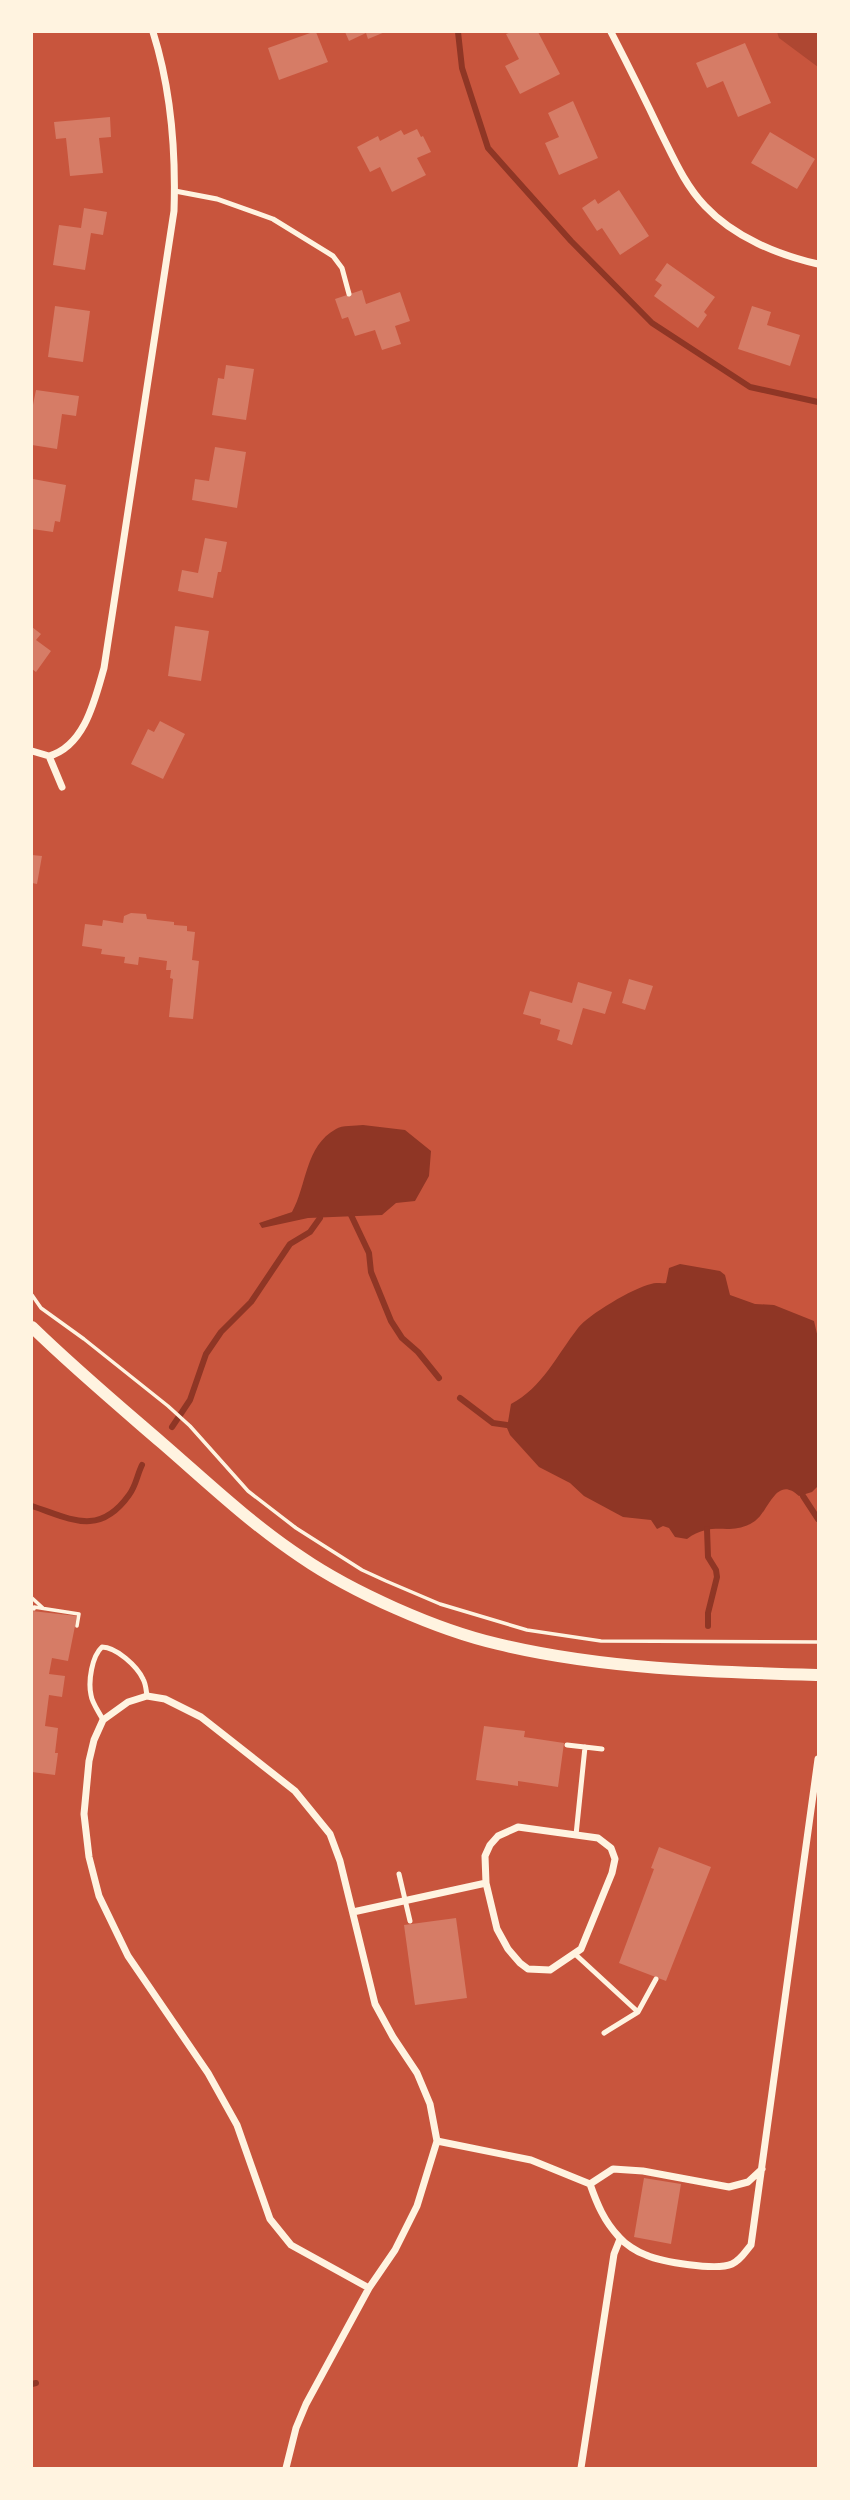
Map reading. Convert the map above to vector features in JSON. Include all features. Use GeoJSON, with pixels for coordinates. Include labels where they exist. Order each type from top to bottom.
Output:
{"type":"FeatureCollection","features":[{"type":"Feature","properties":{"kind":"street"},"geometry":{"type":"LineString","coordinates":[[32,751],[49,756],[59,754],[72,744],[93,706],[104,668],[174,211],[171,116],[161,59],[153,32]]}},
{"type":"Feature","properties":{"kind":"street"},"geometry":{"type":"LineString","coordinates":[[611,32],[685,182],[706,208],[731,228],[757,243],[785,255],[818,264]]}},
{"type":"Feature","properties":{"kind":"street"},"geometry":{"type":"LineString","coordinates":[[49,756],[62,786]]}},
{"type":"Feature","properties":{"kind":"street"},"geometry":{"type":"LineString","coordinates":[[32,1328],[84,1377],[252,1520],[301,1558],[368,1595],[424,1620],[496,1644],[569,1657],[637,1665],[818,1675]]}},
{"type":"Feature","properties":{"kind":"street"},"geometry":{"type":"LineString","coordinates":[[286,2469],[296,2428],[306,2404],[369,2288],[395,2250],[416,2206],[437,2141],[430,2104],[417,2073],[393,2038],[375,2004],[331,1834],[295,1791],[201,1717],[165,1699],[147,1696],[128,1702],[103,1720],[89,1761],[84,1814],[89,1857],[99,1896],[128,1956],[208,2073],[237,2125],[270,2218],[292,2245],[369,2288]]}},
{"type":"Feature","properties":{"kind":"street"},"geometry":{"type":"LineString","coordinates":[[437,2141],[531,2160],[590,2184],[599,2210],[620,2239],[646,2255],[680,2263],[730,2266],[741,2260],[751,2245],[818,1759]]}},
{"type":"Feature","properties":{"kind":"street"},"geometry":{"type":"LineString","coordinates":[[519,1828],[598,1838],[611,1849],[615,1859],[612,1873],[581,1949],[550,1970],[528,1969],[508,1949],[497,1929],[486,1883],[485,1856],[490,1845],[506,1830],[519,1828]]}},
{"type":"Feature","properties":{"kind":"street"},"geometry":{"type":"LineString","coordinates":[[353,1912],[486,1883]]}},
{"type":"Feature","properties":{"kind":"street"},"geometry":{"type":"LineString","coordinates":[[590,2184],[613,2169],[643,2171],[729,2187],[748,2182],[762,2169]]}},
{"type":"Feature","properties":{"kind":"street"},"geometry":{"type":"LineString","coordinates":[[581,2469],[614,2254],[620,2239]]}},
{"type":"Feature","properties":{"kind":"lane"},"geometry":{"type":"LineString","coordinates":[[175,191],[217,200],[273,219],[333,256],[342,268],[349,294]]}},
{"type":"Feature","properties":{"kind":"lane"},"geometry":{"type":"LineString","coordinates":[[103,1720],[91,1695],[92,1668],[96,1652],[102,1647],[110,1647],[138,1671],[146,1684],[147,1696]]}},
{"type":"Feature","properties":{"kind":"lane"},"geometry":{"type":"LineString","coordinates":[[567,1745],[602,1749]]}},
{"type":"Feature","properties":{"kind":"lane"},"geometry":{"type":"LineString","coordinates":[[576,1835],[585,1747]]}},
{"type":"Feature","properties":{"kind":"lane"},"geometry":{"type":"LineString","coordinates":[[400,1874],[410,1921]]}},
{"type":"Feature","properties":{"kind":"lane"},"geometry":{"type":"LineString","coordinates":[[575,1954],[638,2012]]}},
{"type":"Feature","properties":{"kind":"lane"},"geometry":{"type":"LineString","coordinates":[[604,2033],[638,2012],[656,1979]]}},
{"type":"Feature","properties":{"kind":"path"},"geometry":{"type":"LineString","coordinates":[[32,1295],[41,1308],[168,1406],[190,1426],[248,1491],[296,1528],[362,1570],[440,1604],[527,1630],[601,1641],[642,1643],[700,1640],[818,1642]]}},
{"type":"Feature","properties":{"kind":"path"},"geometry":{"type":"LineString","coordinates":[[32,1598],[44,1609]]}},
{"type":"Feature","properties":{"kind":"path"},"geometry":{"type":"LineString","coordinates":[[34,1609],[79,1614],[77,1626]]}},
{"type":"Feature","properties":{"kind":"shaded area"},"geometry":{"type":"Polygon","coordinates":[[[777,32],[818,32],[818,67],[779,38],[777,32]]]}},
{"type":"Feature","properties":{"kind":"shaded area"},"geometry":{"type":"Polygon","coordinates":[[[363,1125],[405,1130],[431,1151],[429,1176],[415,1201],[396,1203],[382,1215],[308,1218],[262,1228],[259,1223],[292,1212],[312,1156],[326,1136],[345,1126],[363,1125]]]}},
{"type":"Feature","properties":{"kind":"shaded area"},"geometry":{"type":"Polygon","coordinates":[[[680,1264],[720,1271],[725,1275],[730,1295],[755,1304],[774,1305],[814,1321],[818,1338],[818,1486],[812,1492],[799,1496],[784,1489],[774,1496],[755,1521],[746,1526],[706,1530],[687,1539],[675,1537],[669,1528],[663,1526],[657,1529],[651,1520],[623,1517],[584,1496],[570,1483],[539,1467],[510,1435],[507,1428],[511,1404],[540,1380],[583,1323],[633,1291],[653,1283],[666,1283],[669,1268],[680,1264]]]}},
{"type":"Feature","properties":{"kind":"building"},"geometry":{"type":"Polygon","coordinates":[[[316,32],[328,62],[279,80],[268,48],[316,32]]]}},
{"type":"Feature","properties":{"kind":"building"},"geometry":{"type":"Polygon","coordinates":[[[345,32],[385,32],[368,39],[366,33],[349,41],[345,32]]]}},
{"type":"Feature","properties":{"kind":"building"},"geometry":{"type":"Polygon","coordinates":[[[538,32],[560,74],[520,94],[505,66],[519,59],[506,34],[538,32]]]}},
{"type":"Feature","properties":{"kind":"building"},"geometry":{"type":"Polygon","coordinates":[[[745,43],[771,103],[738,117],[723,81],[707,88],[696,63],[745,43]]]}},
{"type":"Feature","properties":{"kind":"building"},"geometry":{"type":"Polygon","coordinates":[[[573,101],[598,158],[559,175],[545,143],[559,137],[548,113],[573,101]]]}},
{"type":"Feature","properties":{"kind":"building"},"geometry":{"type":"Polygon","coordinates":[[[110,117],[111,137],[99,138],[103,173],[70,176],[66,138],[56,139],[54,122],[110,117]]]}},
{"type":"Feature","properties":{"kind":"building"},"geometry":{"type":"Polygon","coordinates":[[[417,129],[431,152],[417,158],[426,175],[392,192],[380,167],[370,172],[357,147],[378,136],[380,141],[401,130],[404,135],[417,129]]]}},
{"type":"Feature","properties":{"kind":"building"},"geometry":{"type":"Polygon","coordinates":[[[770,132],[815,159],[797,189],[751,163],[770,132]]]}},
{"type":"Feature","properties":{"kind":"building"},"geometry":{"type":"Polygon","coordinates":[[[619,190],[649,236],[620,255],[602,228],[597,231],[582,208],[595,199],[598,204],[619,190]]]}},
{"type":"Feature","properties":{"kind":"building"},"geometry":{"type":"Polygon","coordinates":[[[84,208],[107,212],[103,235],[91,233],[85,270],[53,265],[59,225],[81,228],[84,208]]]}},
{"type":"Feature","properties":{"kind":"building"},"geometry":{"type":"Polygon","coordinates":[[[667,263],[715,297],[704,312],[707,315],[698,328],[654,296],[662,285],[655,280],[667,263]]]}},
{"type":"Feature","properties":{"kind":"building"},"geometry":{"type":"Polygon","coordinates":[[[362,290],[366,304],[400,292],[410,321],[395,326],[401,344],[382,350],[375,330],[355,336],[348,317],[342,319],[335,299],[362,290]]]}},
{"type":"Feature","properties":{"kind":"building"},"geometry":{"type":"Polygon","coordinates":[[[55,306],[90,311],[83,362],[48,357],[55,306]]]}},
{"type":"Feature","properties":{"kind":"building"},"geometry":{"type":"Polygon","coordinates":[[[752,306],[771,312],[767,325],[800,335],[790,366],[738,349],[752,306]]]}},
{"type":"Feature","properties":{"kind":"building"},"geometry":{"type":"Polygon","coordinates":[[[226,365],[254,369],[246,420],[212,415],[218,378],[224,379],[226,365]]]}},
{"type":"Feature","properties":{"kind":"building"},"geometry":{"type":"Polygon","coordinates":[[[36,390],[79,396],[76,416],[62,414],[57,449],[32,445],[32,410],[36,390]]]}},
{"type":"Feature","properties":{"kind":"building"},"geometry":{"type":"Polygon","coordinates":[[[215,447],[246,452],[237,508],[192,500],[195,479],[209,481],[215,447]]]}},
{"type":"Feature","properties":{"kind":"building"},"geometry":{"type":"Polygon","coordinates":[[[33,479],[66,485],[60,522],[55,521],[53,532],[32,529],[33,479]]]}},
{"type":"Feature","properties":{"kind":"building"},"geometry":{"type":"Polygon","coordinates":[[[205,538],[227,542],[213,598],[178,591],[182,570],[198,573],[205,538]]]}},
{"type":"Feature","properties":{"kind":"building"},"geometry":{"type":"Polygon","coordinates":[[[175,626],[209,631],[201,681],[168,676],[175,626]]]}},
{"type":"Feature","properties":{"kind":"building"},"geometry":{"type":"Polygon","coordinates":[[[32,627],[41,634],[36,640],[51,651],[36,672],[32,669],[32,627]]]}},
{"type":"Feature","properties":{"kind":"building"},"geometry":{"type":"Polygon","coordinates":[[[160,721],[185,734],[163,779],[131,764],[148,729],[154,732],[160,721]]]}},
{"type":"Feature","properties":{"kind":"building"},"geometry":{"type":"Polygon","coordinates":[[[32,855],[42,856],[37,884],[32,883],[32,855]]]}},
{"type":"Feature","properties":{"kind":"building"},"geometry":{"type":"Polygon","coordinates":[[[131,913],[146,914],[147,919],[174,922],[174,925],[187,926],[187,931],[195,932],[192,960],[199,961],[193,1019],[169,1017],[173,979],[170,978],[171,970],[166,970],[167,961],[139,957],[138,965],[124,963],[125,957],[101,954],[102,949],[82,946],[85,924],[102,926],[103,920],[123,923],[124,916],[131,913]]]}},
{"type":"Feature","properties":{"kind":"building"},"geometry":{"type":"Polygon","coordinates":[[[629,979],[653,986],[645,1010],[622,1003],[629,979]]]}},
{"type":"Feature","properties":{"kind":"building"},"geometry":{"type":"Polygon","coordinates":[[[578,982],[612,992],[605,1014],[583,1008],[572,1045],[557,1040],[560,1030],[540,1024],[541,1019],[523,1014],[530,991],[572,1003],[578,982]]]}},
{"type":"Feature","properties":{"kind":"building"},"geometry":{"type":"Polygon","coordinates":[[[32,1611],[77,1616],[68,1661],[52,1658],[49,1674],[65,1676],[62,1697],[49,1695],[45,1726],[58,1728],[55,1775],[32,1772],[32,1611]]]}},
{"type":"Feature","properties":{"kind":"building"},"geometry":{"type":"Polygon","coordinates":[[[484,1726],[525,1731],[524,1737],[564,1743],[558,1787],[518,1781],[518,1786],[476,1780],[484,1726]]]}},
{"type":"Feature","properties":{"kind":"building"},"geometry":{"type":"Polygon","coordinates":[[[659,1847],[711,1867],[666,1981],[619,1963],[654,1869],[651,1868],[659,1847]]]}},
{"type":"Feature","properties":{"kind":"building"},"geometry":{"type":"Polygon","coordinates":[[[456,1918],[467,1998],[415,2005],[404,1925],[456,1918]]]}},
{"type":"Feature","properties":{"kind":"building"},"geometry":{"type":"Polygon","coordinates":[[[644,2178],[681,2184],[671,2244],[634,2237],[644,2178]]]}},
{"type":"Feature","properties":{"kind":"waterway"},"geometry":{"type":"LineString","coordinates":[[458,32],[462,68],[488,148],[571,241],[652,323],[750,387],[818,402]]}},
{"type":"Feature","properties":{"kind":"waterway"},"geometry":{"type":"LineString","coordinates":[[351,1215],[369,1253],[371,1272],[391,1321],[402,1338],[418,1352],[439,1378]]}},
{"type":"Feature","properties":{"kind":"waterway"},"geometry":{"type":"LineString","coordinates":[[172,1427],[190,1400],[206,1354],[221,1332],[251,1302],[290,1244],[310,1232],[320,1218]]}},
{"type":"Feature","properties":{"kind":"waterway"},"geometry":{"type":"LineString","coordinates":[[460,1398],[493,1423],[507,1425]]}},
{"type":"Feature","properties":{"kind":"waterway"},"geometry":{"type":"LineString","coordinates":[[32,1506],[59,1516],[84,1521],[107,1516],[129,1495],[142,1465]]}},
{"type":"Feature","properties":{"kind":"waterway"},"geometry":{"type":"LineString","coordinates":[[803,1496],[818,1519]]}},
{"type":"Feature","properties":{"kind":"waterway"},"geometry":{"type":"LineString","coordinates":[[707,1529],[708,1557],[717,1577],[708,1613],[708,1626]]}},
{"type":"Feature","properties":{"kind":"waterway"},"geometry":{"type":"LineString","coordinates":[[32,2384],[36,2383]]}}]}
